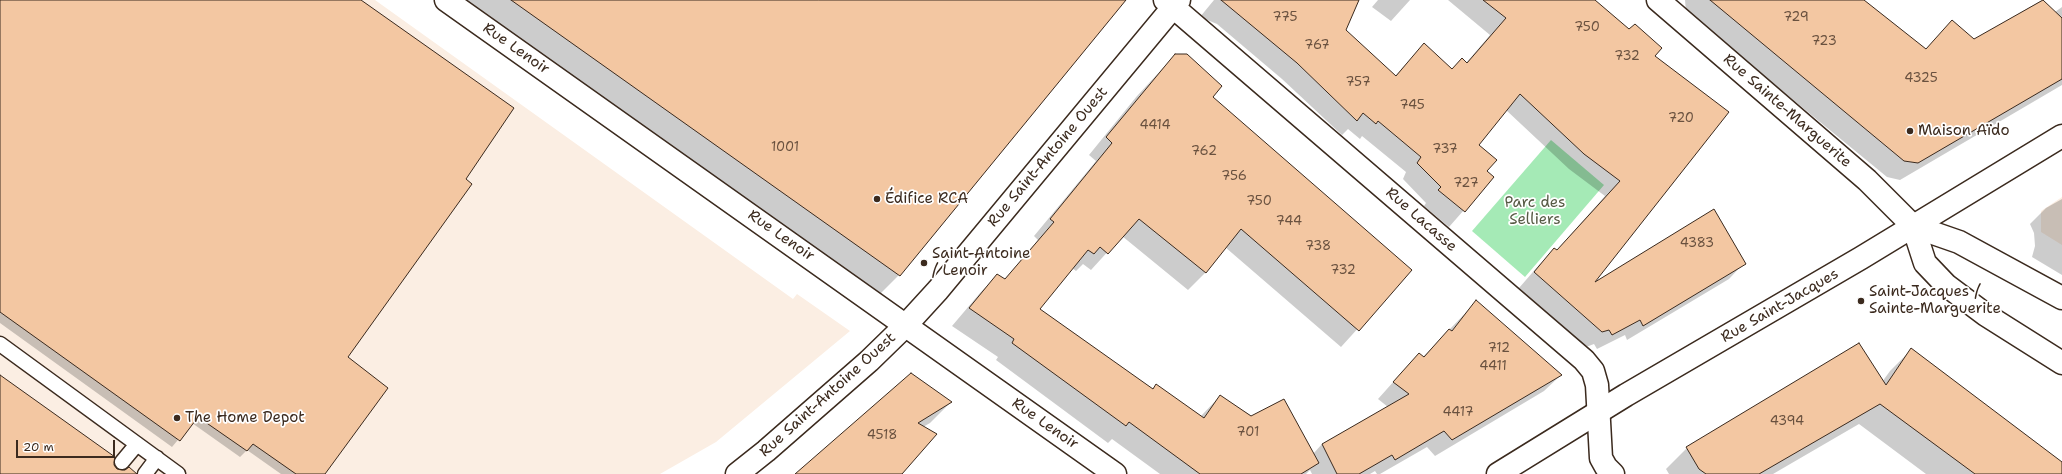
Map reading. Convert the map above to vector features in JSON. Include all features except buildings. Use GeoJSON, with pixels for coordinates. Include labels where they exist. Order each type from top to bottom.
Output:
{"type":"FeatureCollection","features":[{"type":"Feature","properties":{"kind":"street","name":"Rue Lenoir"},"geometry":{"type":"LineString","coordinates":[[446,0],[1115,474]]}},
{"type":"Feature","properties":{"kind":"street","name":"Rue Sainte-Marguerite"},"geometry":{"type":"LineString","coordinates":[[1658,0],[1866,180],[1913,226],[1959,242],[2062,298]]}},
{"type":"Feature","properties":{"kind":"street","name":"Rue Saint-Antoine Ouest"},"geometry":{"type":"LineString","coordinates":[[737,474],[766,451],[869,361],[906,325],[938,290],[1172,2]]}},
{"type":"Feature","properties":{"kind":"street","name":"Rue Lacasse"},"geometry":{"type":"LineString","coordinates":[[1172,2],[1584,360],[1593,372],[1597,385],[1601,458],[1606,467],[1613,474]]}},
{"type":"Feature","properties":{"kind":"street","name":"Rue Saint-Jacques"},"geometry":{"type":"LineString","coordinates":[[1498,474],[1626,395],[1913,226],[2062,136]]}},
{"type":"Feature","properties":{"kind":"street","name":"Rue Sainte-Marguerite"},"geometry":{"type":"LineString","coordinates":[[1913,226],[1925,263],[1942,281],[1986,315],[2062,363]]}},
{"type":"Feature","properties":{"kind":"lane"},"geometry":{"type":"LineString","coordinates":[[0,344],[178,474]]}},
{"type":"Feature","properties":{"kind":"lane"},"geometry":{"type":"LineString","coordinates":[[122,462],[137,444]]}},
{"type":"Feature","properties":{"kind":"lane"},"geometry":{"type":"LineString","coordinates":[[145,474],[157,458]]}},
{"type":"Feature","properties":{"kind":"shaded area"},"geometry":{"type":"Polygon","coordinates":[[[0,0],[375,0],[793,299],[797,294],[850,331],[716,442],[660,474],[0,474],[0,0]]]}},
{"type":"Feature","properties":{"kind":"shaded area"},"geometry":{"type":"Polygon","coordinates":[[[2062,197],[2062,245],[2041,232],[2041,211],[2062,197]]]}},
{"type":"Feature","properties":{"kind":"green space","name":"Parc des Selliers"},"geometry":{"type":"Polygon","coordinates":[[[1551,140],[1604,185],[1525,277],[1472,231],[1551,140]]]}},
{"type":"Feature","properties":{"kind":"place","name":"Maison Aïdo"},"geometry":{"type":"Point","coordinates":[1910,131]}},
{"type":"Feature","properties":{"kind":"place","name":"Édifice RCA"},"geometry":{"type":"Point","coordinates":[877,199]}},
{"type":"Feature","properties":{"kind":"place","name":"Saint-Antoine / Lenoir"},"geometry":{"type":"Point","coordinates":[924,263]}},
{"type":"Feature","properties":{"kind":"place","name":"Saint-Jacques / Sainte-Marguerite"},"geometry":{"type":"Point","coordinates":[1861,301]}},
{"type":"Feature","properties":{"kind":"place","name":"The Home Depot"},"geometry":{"type":"Point","coordinates":[177,418]}}]}
